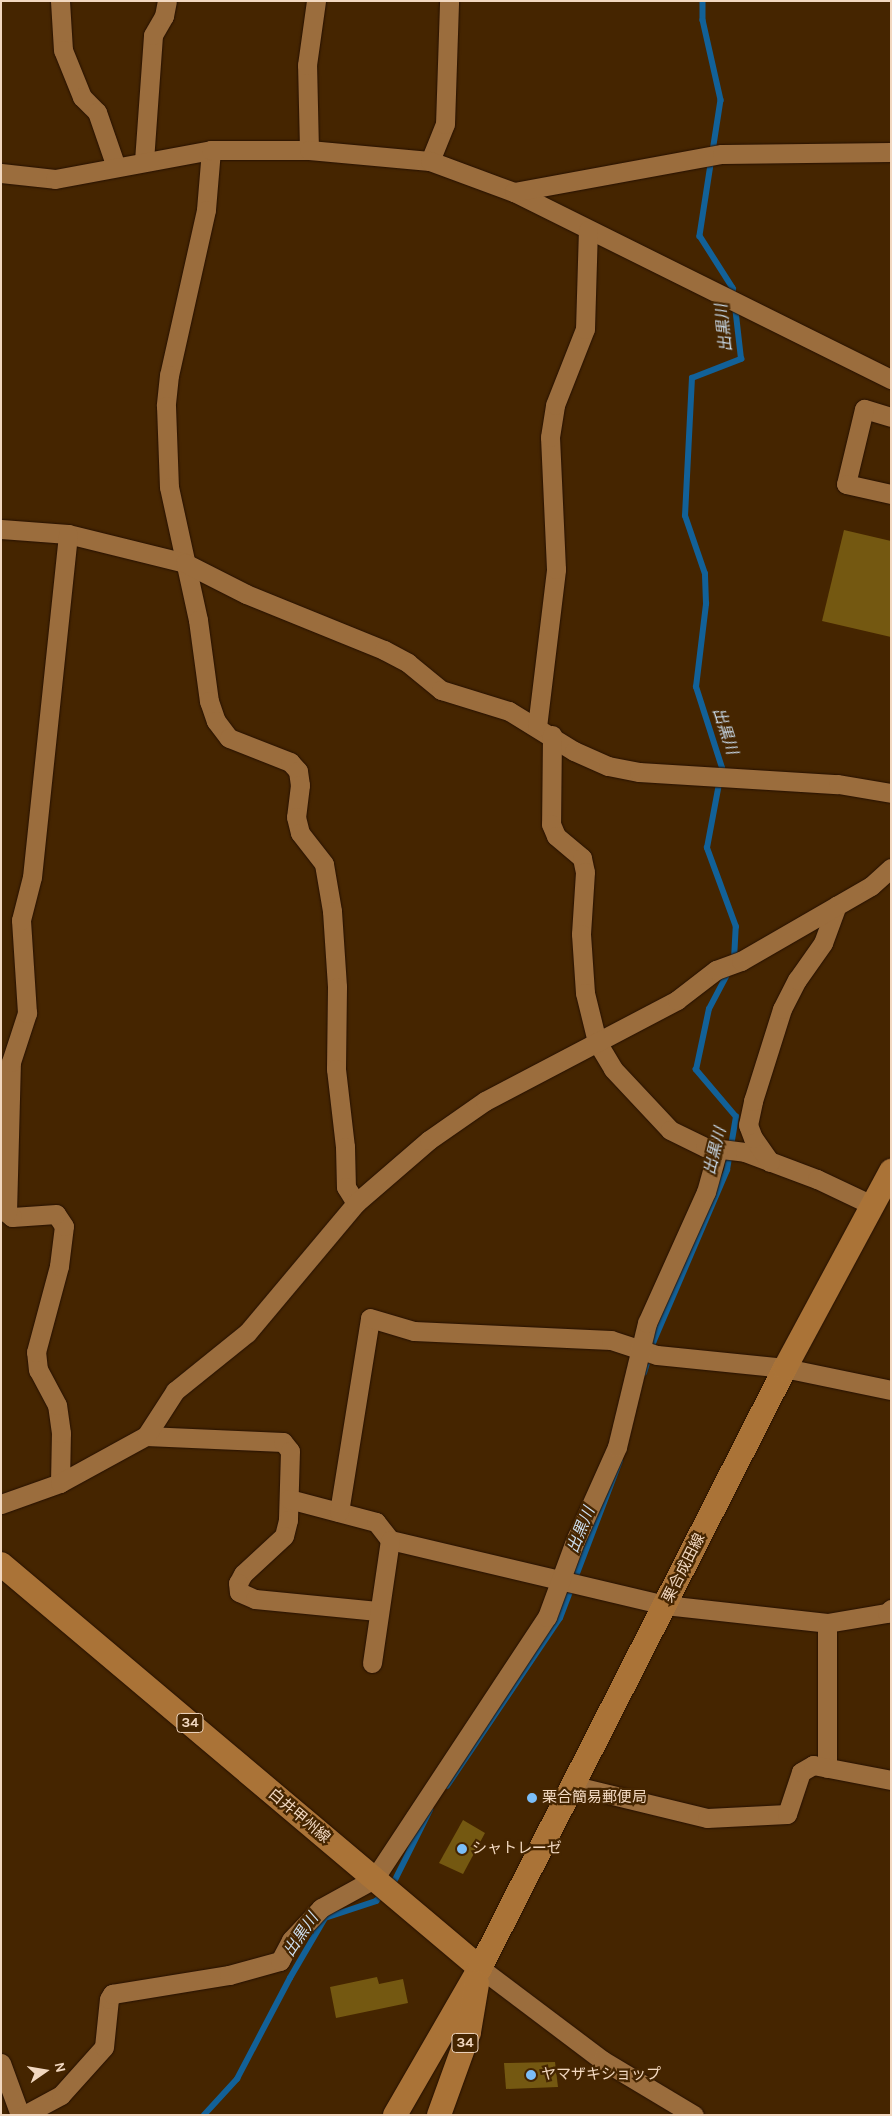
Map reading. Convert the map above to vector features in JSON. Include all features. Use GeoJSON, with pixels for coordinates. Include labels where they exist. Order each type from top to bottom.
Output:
{"type":"FeatureCollection","features":[{"type":"Feature","properties":{"kind":"main road","name":"栗合成田線"},"geometry":{"type":"LineString","coordinates":[[480,1968],[571,1784],[786,1368],[891,1171]]}},
{"type":"Feature","properties":{"kind":"main road","name":"白井甲州線"},"geometry":{"type":"LineString","coordinates":[[1,1564],[480,1968]]}},
{"type":"Feature","properties":{"kind":"main road"},"geometry":{"type":"LineString","coordinates":[[395,2115],[480,1968]]}},
{"type":"Feature","properties":{"kind":"main road","name":"34"},"geometry":{"type":"LineString","coordinates":[[439,2115],[469,2032],[480,1968]]}},
{"type":"Feature","properties":{"kind":"street"},"geometry":{"type":"LineString","coordinates":[[60,1],[63,50],[82,97],[97,112],[116,166]]}},
{"type":"Feature","properties":{"kind":"street"},"geometry":{"type":"LineString","coordinates":[[144,160],[153,35],[164,16],[167,1]]}},
{"type":"Feature","properties":{"kind":"street"},"geometry":{"type":"LineString","coordinates":[[309,150],[307,65],[316,1]]}},
{"type":"Feature","properties":{"kind":"street"},"geometry":{"type":"LineString","coordinates":[[430,161],[445,124],[449,1]]}},
{"type":"Feature","properties":{"kind":"street"},"geometry":{"type":"LineString","coordinates":[[1,173],[55,179],[144,160],[211,150],[309,150],[430,161],[514,192],[747,309],[891,378]]}},
{"type":"Feature","properties":{"kind":"street"},"geometry":{"type":"LineString","coordinates":[[211,150],[206,210],[169,374],[166,406],[168,487],[198,620],[209,701],[216,721],[229,738],[290,762],[298,771],[300,785],[296,817],[300,833],[324,864],[332,912],[337,987],[336,1069],[345,1147],[346,1187],[356,1203]]}},
{"type":"Feature","properties":{"kind":"street"},"geometry":{"type":"LineString","coordinates":[[514,192],[722,154],[891,152]]}},
{"type":"Feature","properties":{"kind":"street"},"geometry":{"type":"LineString","coordinates":[[588,230],[585,328],[555,405],[550,436],[556,569],[544,731],[551,824],[556,836],[582,858],[585,872],[581,934],[585,993],[597,1042],[613,1069],[670,1130],[705,1147],[742,1152],[818,1179],[872,1205]]}},
{"type":"Feature","properties":{"kind":"street"},"geometry":{"type":"LineString","coordinates":[[891,417],[864,409],[846,484],[891,494]]}},
{"type":"Feature","properties":{"kind":"street"},"geometry":{"type":"LineString","coordinates":[[1,529],[68,534],[185,564],[246,594],[384,650],[414,668],[440,690],[509,711],[588,758],[608,766],[639,772],[733,776],[838,784],[891,793]]}},
{"type":"Feature","properties":{"kind":"street"},"geometry":{"type":"LineString","coordinates":[[60,1483],[62,1434],[57,1405],[38,1370],[36,1352],[59,1266],[64,1226],[56,1214],[12,1217],[7,1213],[5,1100],[11,1062],[27,1013],[21,920],[32,877],[68,534]]}},
{"type":"Feature","properties":{"kind":"street"},"geometry":{"type":"LineString","coordinates":[[1,1504],[60,1483],[146,1436],[176,1391],[247,1333],[356,1203],[429,1140],[486,1101],[677,1000],[718,969],[741,961],[871,886],[891,868]]}},
{"type":"Feature","properties":{"kind":"street"},"geometry":{"type":"LineString","coordinates":[[770,1162],[753,1138],[748,1125],[753,1101],[785,1001],[823,943],[837,905]]}},
{"type":"Feature","properties":{"kind":"street"},"geometry":{"type":"LineString","coordinates":[[24,2115],[60,2095],[104,2047],[109,1999],[112,1994],[229,1976],[280,1961],[291,1940],[321,1908],[376,1881],[538,1633],[562,1580],[575,1540],[617,1447],[649,1353],[647,1323],[706,1192],[718,1149]]}},
{"type":"Feature","properties":{"kind":"street"},"geometry":{"type":"LineString","coordinates":[[338,1512],[370,1318],[414,1331],[611,1340],[649,1353],[786,1368],[891,1390]]}},
{"type":"Feature","properties":{"kind":"street"},"geometry":{"type":"LineString","coordinates":[[146,1436],[283,1442],[290,1452],[289,1500],[284,1536],[243,1574],[238,1583],[239,1592],[255,1600],[377,1611]]}},
{"type":"Feature","properties":{"kind":"street"},"geometry":{"type":"LineString","coordinates":[[289,1500],[376,1522],[390,1540],[665,1605],[827,1623],[887,1613],[891,1609]]}},
{"type":"Feature","properties":{"kind":"street"},"geometry":{"type":"LineString","coordinates":[[372,1663],[377,1611],[390,1540]]}},
{"type":"Feature","properties":{"kind":"street"},"geometry":{"type":"LineString","coordinates":[[827,1623],[828,1768]]}},
{"type":"Feature","properties":{"kind":"street"},"geometry":{"type":"LineString","coordinates":[[571,1784],[707,1818],[787,1814],[801,1772],[813,1765],[891,1780]]}},
{"type":"Feature","properties":{"kind":"street"},"geometry":{"type":"LineString","coordinates":[[480,1968],[602,2060],[694,2115]]}},
{"type":"Feature","properties":{"kind":"street"},"geometry":{"type":"LineString","coordinates":[[1,2062],[20,2115]]}},
{"type":"Feature","properties":{"kind":"building"},"geometry":{"type":"Polygon","coordinates":[[[844,530],[891,541],[891,637],[822,621],[844,530]]]}},
{"type":"Feature","properties":{"kind":"building"},"geometry":{"type":"Polygon","coordinates":[[[463,1820],[485,1833],[463,1874],[439,1863],[463,1820]]]}},
{"type":"Feature","properties":{"kind":"building"},"geometry":{"type":"Polygon","coordinates":[[[377,1977],[379,1984],[403,1979],[408,2003],[336,2018],[330,1987],[377,1977]]]}},
{"type":"Feature","properties":{"kind":"building"},"geometry":{"type":"Polygon","coordinates":[[[555,2062],[558,2087],[506,2089],[504,2063],[555,2062]]]}},
{"type":"Feature","properties":{"kind":"waterway","name":"出黒川"},"geometry":{"type":"LineString","coordinates":[[703,1],[703,20],[721,100],[700,236],[733,288],[734,297]]}},
{"type":"Feature","properties":{"kind":"waterway","name":"出黒川"},"geometry":{"type":"LineString","coordinates":[[734,960],[736,927],[707,848],[722,768],[696,687],[706,604],[705,574],[685,516],[692,378],[741,359],[735,306]]}},
{"type":"Feature","properties":{"kind":"waterway","name":"出黒川"},"geometry":{"type":"LineString","coordinates":[[644,1373],[653,1343],[727,1170],[736,1117],[696,1070],[709,1009],[729,971]]}},
{"type":"Feature","properties":{"kind":"waterway","name":"出黒川"},"geometry":{"type":"LineString","coordinates":[[447,1786],[560,1618],[620,1461]]}},
{"type":"Feature","properties":{"kind":"waterway","name":"出黒川"},"geometry":{"type":"LineString","coordinates":[[392,1886],[430,1810]]}},
{"type":"Feature","properties":{"kind":"waterway","name":"出黒川"},"geometry":{"type":"LineString","coordinates":[[204,2115],[237,2079],[290,1978],[325,1918],[376,1901],[383,1894]]}},
{"type":"Feature","properties":{"kind":"place","name":"栗合簡易郵便局"},"geometry":{"type":"Point","coordinates":[532,1798]}},
{"type":"Feature","properties":{"kind":"place","name":"シャトレーゼ"},"geometry":{"type":"Point","coordinates":[462,1849]}},
{"type":"Feature","properties":{"kind":"place","name":"ヤマザキショップ"},"geometry":{"type":"Point","coordinates":[531,2075]}}]}
